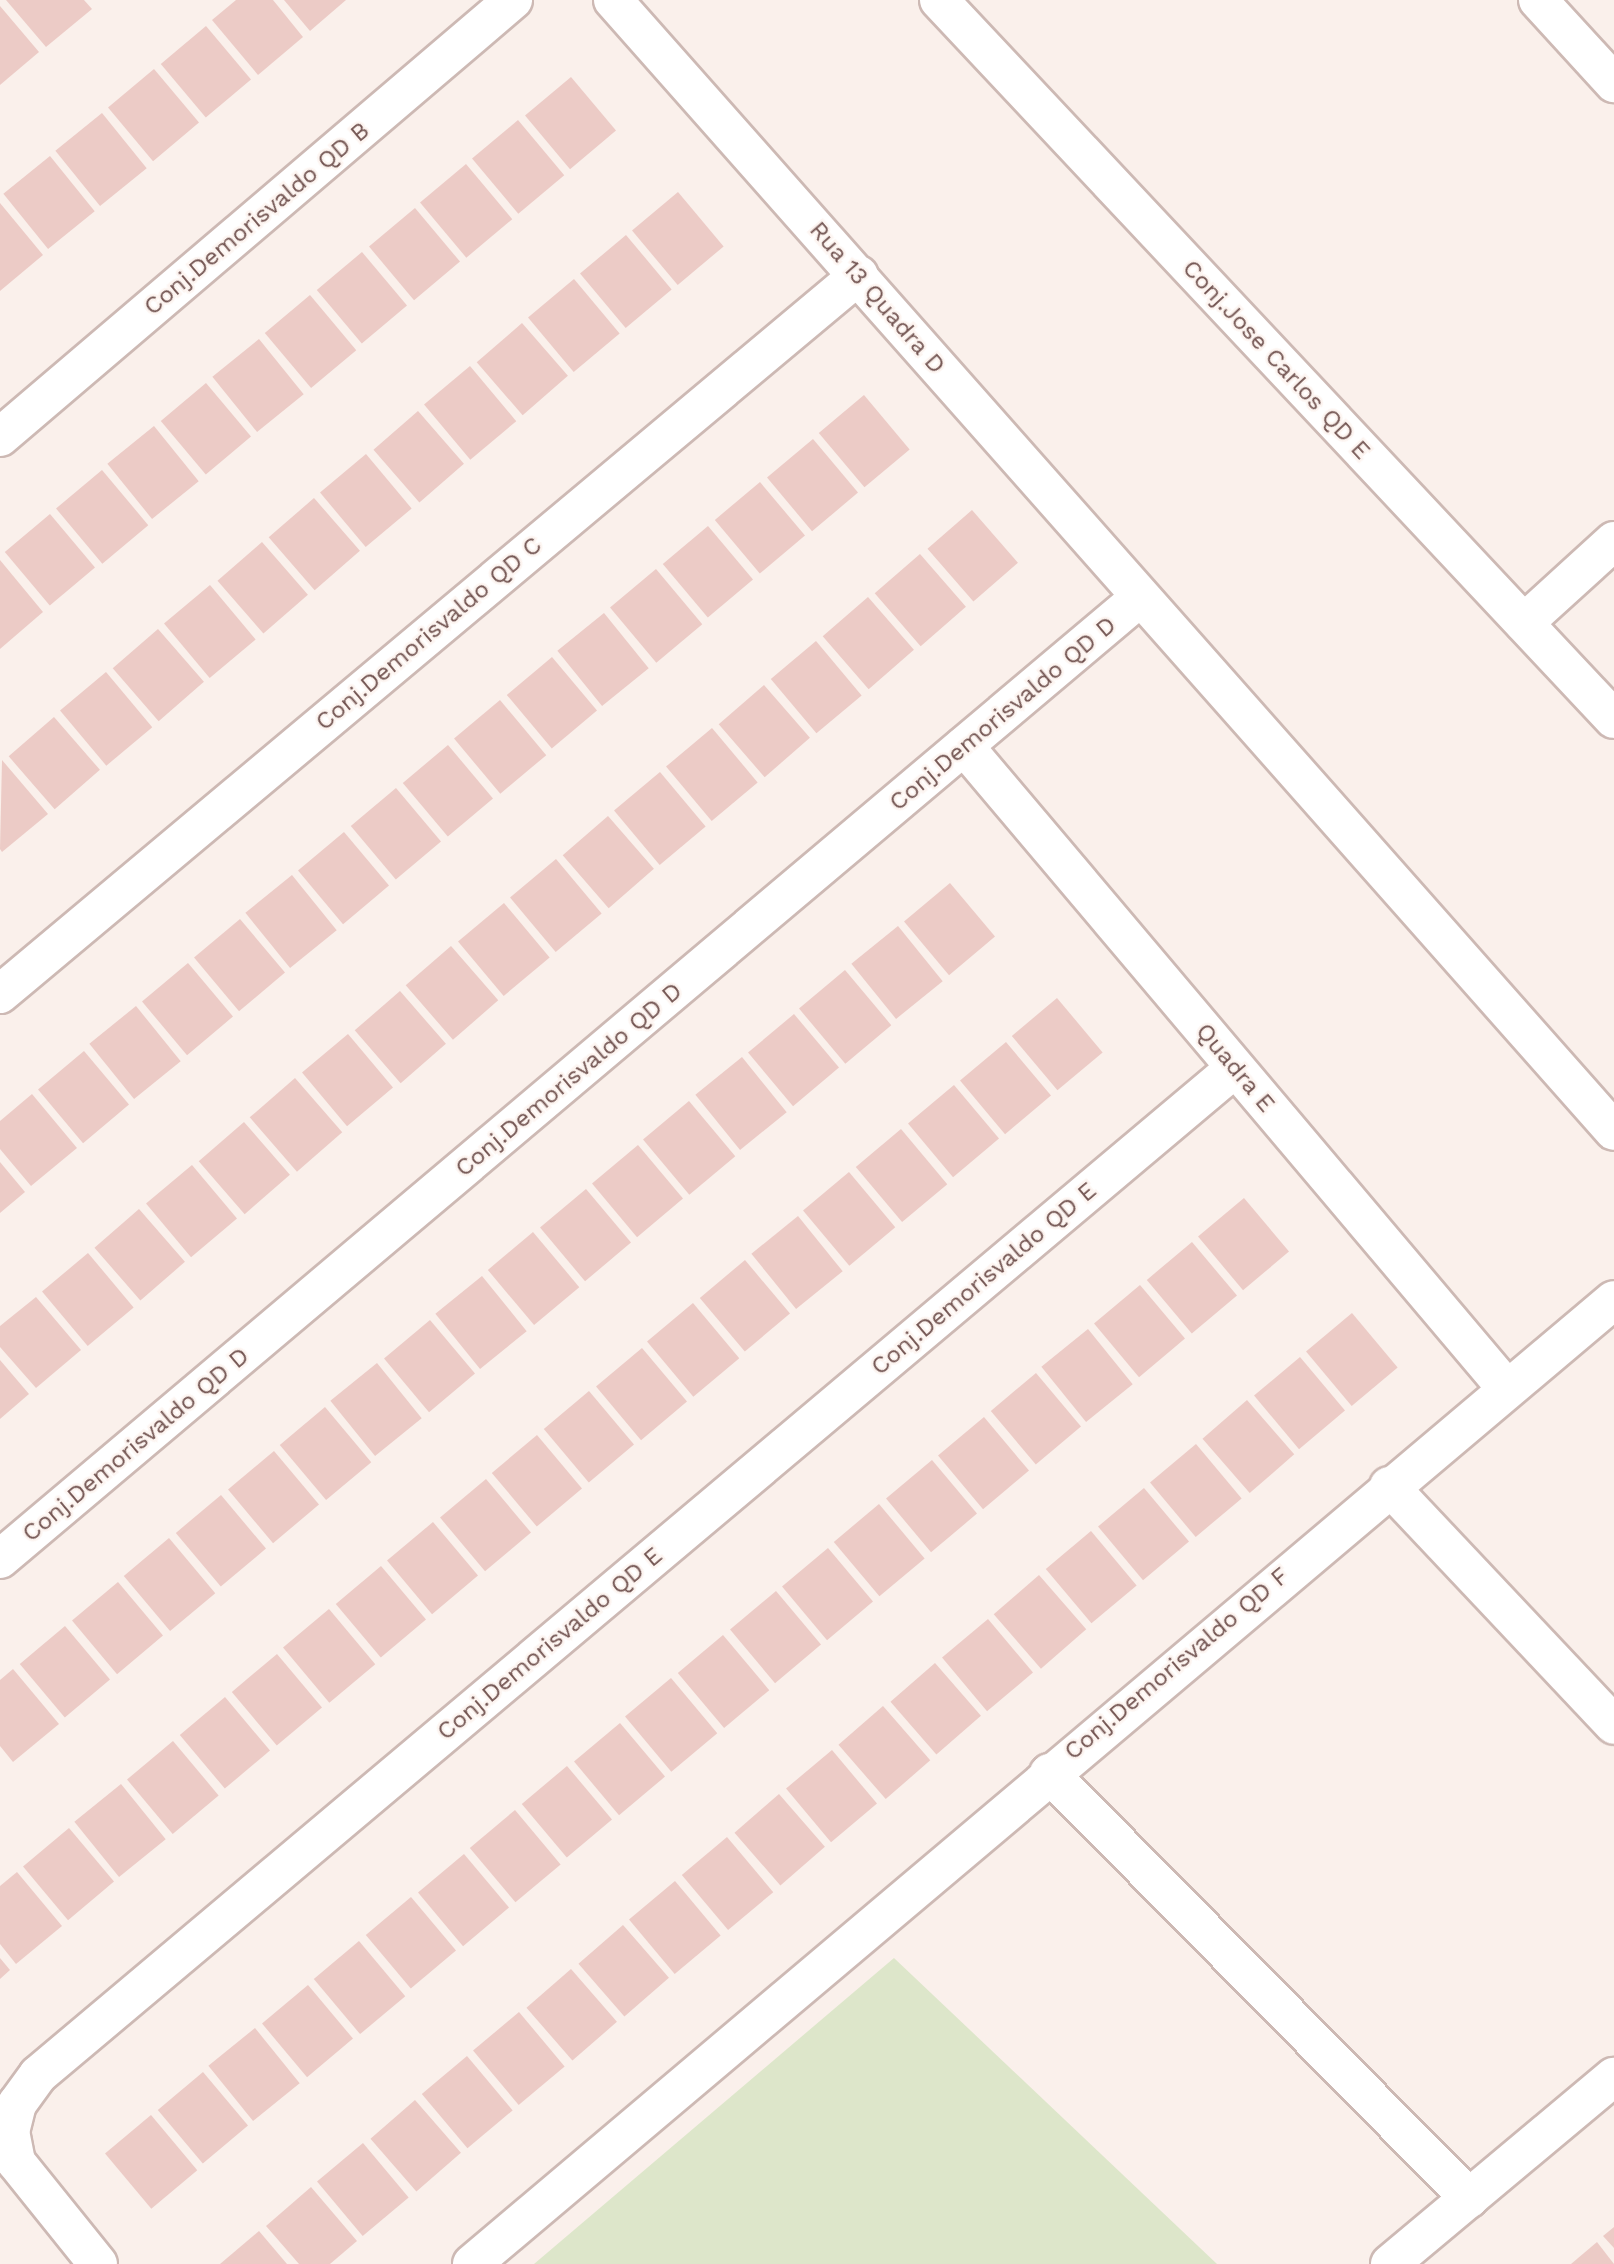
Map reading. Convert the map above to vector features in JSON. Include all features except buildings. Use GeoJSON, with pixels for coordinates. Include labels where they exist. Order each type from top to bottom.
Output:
{"type":"FeatureCollection","features":[{"type":"Feature","properties":{"kind":"street","name":"Conj.Demorisvaldo QD B"},"geometry":{"type":"LineString","coordinates":[[0,437],[513,0]]}},
{"type":"Feature","properties":{"kind":"street","name":"Rua 13 Quadra D"},"geometry":{"type":"LineString","coordinates":[[613,0],[859,275],[1138,599],[1614,1131]]}},
{"type":"Feature","properties":{"kind":"street","name":"Conj.Jose Carlos QD E"},"geometry":{"type":"LineString","coordinates":[[939,0],[1614,719]]}},
{"type":"Feature","properties":{"kind":"street"},"geometry":{"type":"LineString","coordinates":[[1538,0],[1614,83]]}},
{"type":"Feature","properties":{"kind":"street","name":"Conj.Demorisvaldo QD C"},"geometry":{"type":"LineString","coordinates":[[0,993],[859,275]]}},
{"type":"Feature","properties":{"kind":"street"},"geometry":{"type":"LineString","coordinates":[[1524,622],[1614,541]]}},
{"type":"Feature","properties":{"kind":"street","name":"Conj.Demorisvaldo QD D"},"geometry":{"type":"LineString","coordinates":[[0,1559],[1138,599]]}},
{"type":"Feature","properties":{"kind":"street","name":"Quadra E"},"geometry":{"type":"LineString","coordinates":[[964,746],[1507,1389]]}},
{"type":"Feature","properties":{"kind":"street","name":"Conj.Demorisvaldo QD E"},"geometry":{"type":"LineString","coordinates":[[98,2264],[16,2162],[12,2123],[38,2075],[1235,1068]]}},
{"type":"Feature","properties":{"kind":"street","name":"Conj.Demorisvaldo QD F"},"geometry":{"type":"LineString","coordinates":[[1469,2198],[1049,1773],[1614,1300]]}},
{"type":"Feature","properties":{"kind":"street"},"geometry":{"type":"LineString","coordinates":[[1389,1486],[1614,1725]]}},
{"type":"Feature","properties":{"kind":"street"},"geometry":{"type":"LineString","coordinates":[[472,2264],[1049,1773]]}},
{"type":"Feature","properties":{"kind":"street"},"geometry":{"type":"LineString","coordinates":[[1390,2264],[1614,2077]]}},
{"type":"Feature","properties":{"kind":"green space"},"geometry":{"type":"Polygon","coordinates":[[[894,1958],[1217,2264],[534,2264],[894,1958]]]}}]}
